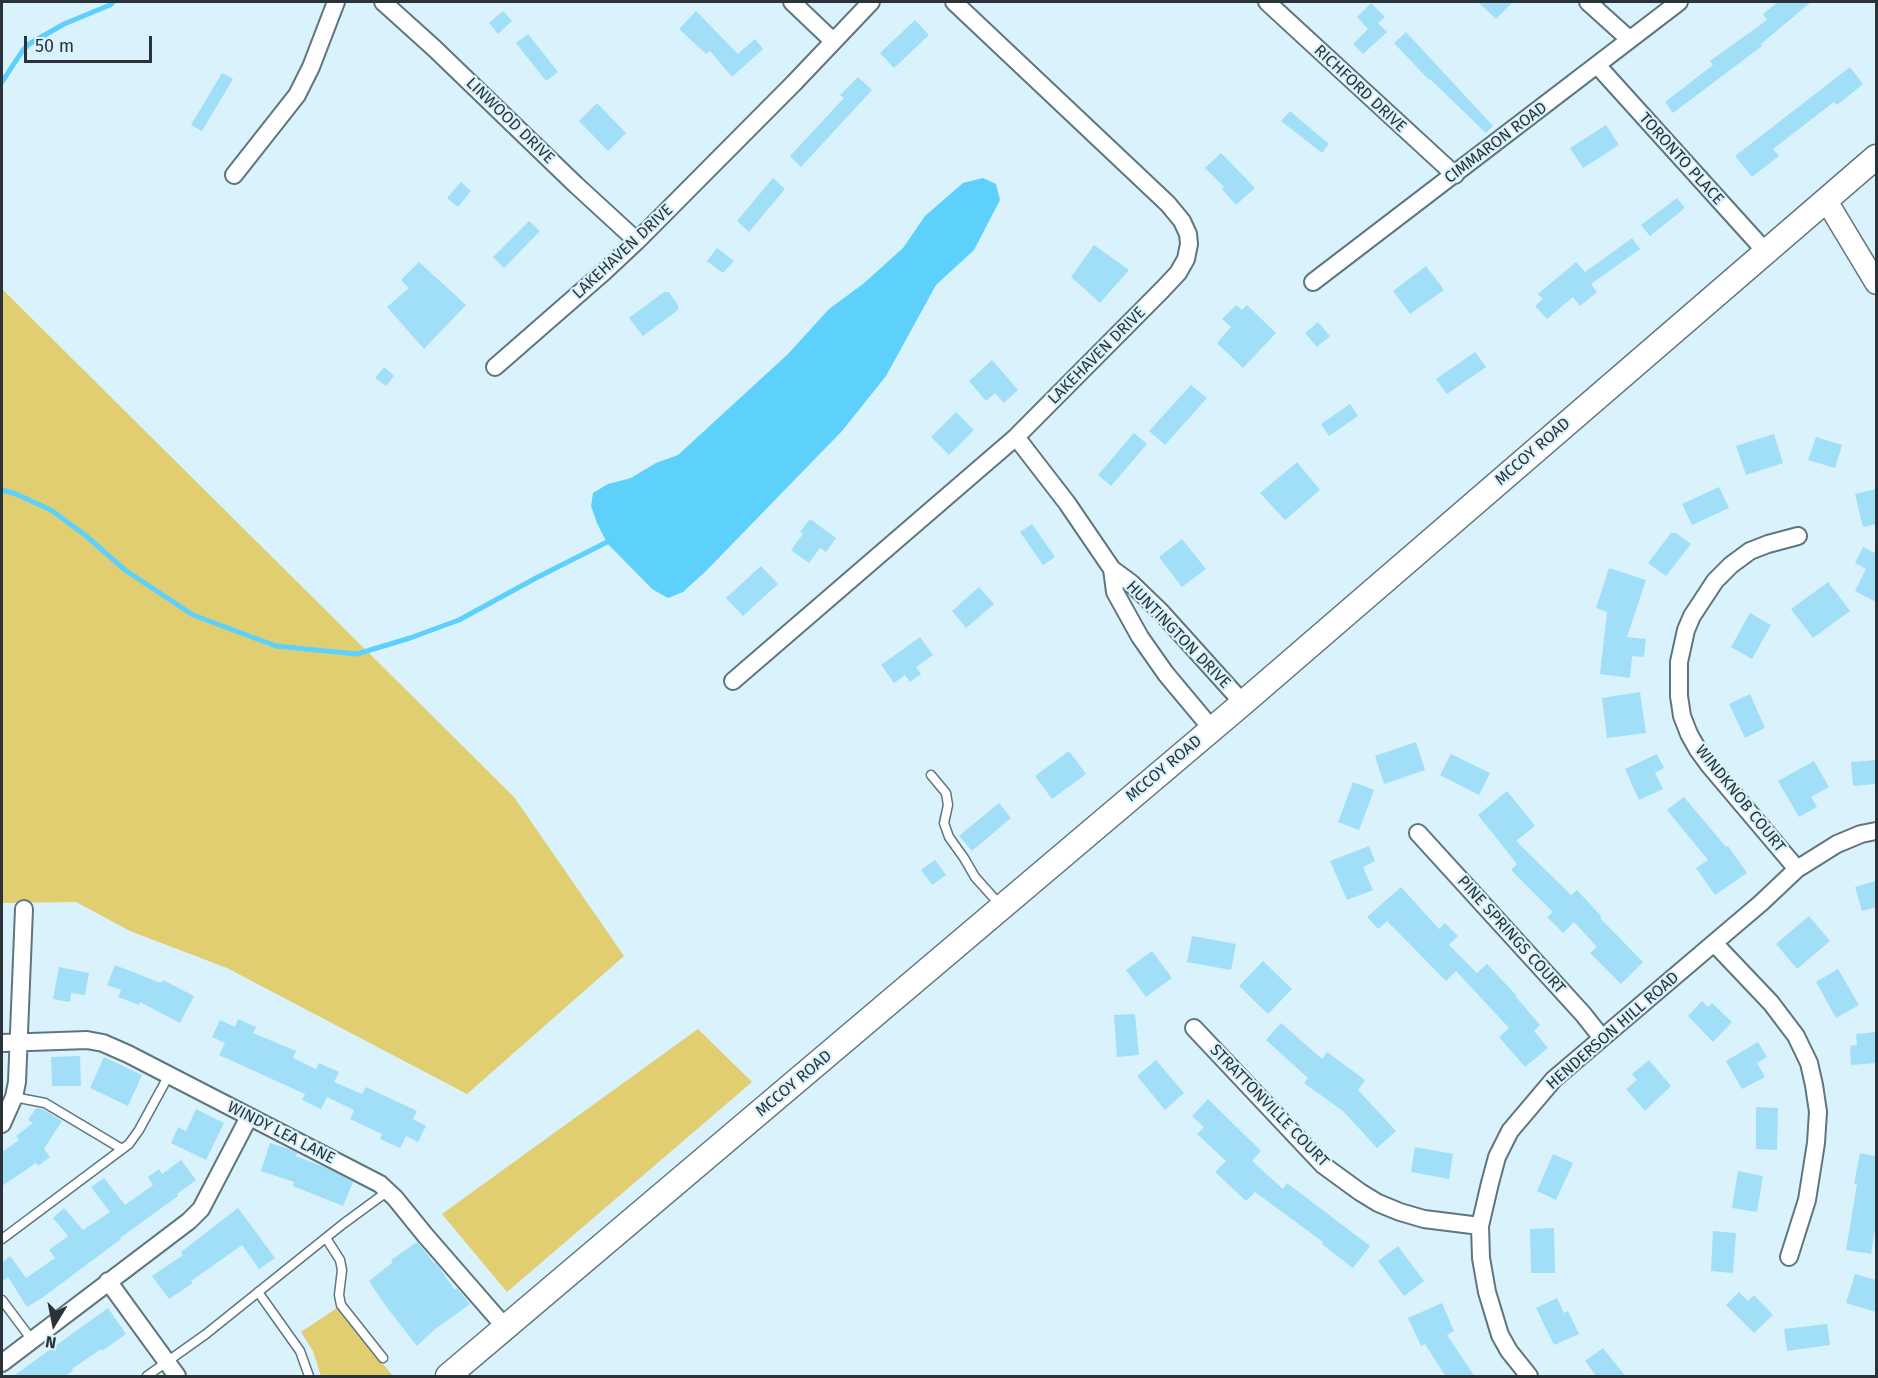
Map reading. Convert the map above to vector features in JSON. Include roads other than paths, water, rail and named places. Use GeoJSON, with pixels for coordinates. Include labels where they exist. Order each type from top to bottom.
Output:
{"type":"FeatureCollection","features":[{"type":"Feature","properties":{"kind":"main road","name":"MCCOY ROAD"},"geometry":{"type":"LineString","coordinates":[[448,1377],[1243,704],[1876,157]]}},
{"type":"Feature","properties":{"kind":"street"},"geometry":{"type":"LineString","coordinates":[[234,176],[297,94],[311,67],[336,2]]}},
{"type":"Feature","properties":{"kind":"street","name":"LINWOOD DRIVE"},"geometry":{"type":"LineString","coordinates":[[383,2],[637,241]]}},
{"type":"Feature","properties":{"kind":"street"},"geometry":{"type":"LineString","coordinates":[[792,2],[833,41]]}},
{"type":"Feature","properties":{"kind":"street","name":"LAKEHAVEN DRIVE"},"geometry":{"type":"LineString","coordinates":[[495,367],[605,272],[637,241],[871,2]]}},
{"type":"Feature","properties":{"kind":"street","name":"LAKEHAVEN DRIVE"},"geometry":{"type":"LineString","coordinates":[[734,681],[1016,437],[1178,273],[1186,259],[1188,234],[1182,221],[1168,204],[954,2]]}},
{"type":"Feature","properties":{"kind":"street","name":"RICHFORD DRIVE"},"geometry":{"type":"LineString","coordinates":[[1266,2],[1455,175]]}},
{"type":"Feature","properties":{"kind":"street"},"geometry":{"type":"LineString","coordinates":[[1588,2],[1629,39]]}},
{"type":"Feature","properties":{"kind":"street","name":"CIMMARON ROAD"},"geometry":{"type":"LineString","coordinates":[[1312,282],[1679,2]]}},
{"type":"Feature","properties":{"kind":"street","name":"TORONTO PLACE"},"geometry":{"type":"LineString","coordinates":[[1597,65],[1766,252]]}},
{"type":"Feature","properties":{"kind":"street"},"geometry":{"type":"LineString","coordinates":[[1826,200],[1876,283]]}},
{"type":"Feature","properties":{"kind":"street","name":"HUNTINGTON DRIVE"},"geometry":{"type":"LineString","coordinates":[[1016,437],[1067,503],[1112,569],[1131,583],[1161,612],[1243,704]]}},
{"type":"Feature","properties":{"kind":"street","name":"WINDKNOB COURT"},"geometry":{"type":"LineString","coordinates":[[1797,869],[1698,750],[1682,716],[1679,696],[1679,662],[1686,630],[1692,616],[1715,580],[1750,551],[1798,536]]}},
{"type":"Feature","properties":{"kind":"street","name":"HUNTINGTON DRIVE"},"geometry":{"type":"LineString","coordinates":[[1112,569],[1115,592],[1140,637],[1166,674],[1212,729]]}},
{"type":"Feature","properties":{"kind":"street","name":"HENDERSON HILL ROAD"},"geometry":{"type":"LineString","coordinates":[[1529,1377],[1500,1335],[1487,1292],[1481,1258],[1480,1226],[1497,1157],[1510,1131],[1554,1078],[1714,943],[1797,869],[1837,844],[1861,834],[1876,831]]}},
{"type":"Feature","properties":{"kind":"street","name":"PINE SPRINGS COURT"},"geometry":{"type":"LineString","coordinates":[[1418,833],[1602,1038]]}},
{"type":"Feature","properties":{"kind":"street"},"geometry":{"type":"LineString","coordinates":[[2,1124],[14,1097],[19,1042],[24,909]]}},
{"type":"Feature","properties":{"kind":"street"},"geometry":{"type":"LineString","coordinates":[[1714,943],[1771,1003],[1796,1036],[1809,1062],[1818,1112],[1816,1143],[1807,1200],[1789,1257]]}},
{"type":"Feature","properties":{"kind":"street","name":"STRATTONVILLE COURT"},"geometry":{"type":"LineString","coordinates":[[1194,1028],[1323,1165],[1360,1192],[1400,1212],[1434,1221],[1480,1226]]}},
{"type":"Feature","properties":{"kind":"street","name":"WINDY LEA LANE"},"geometry":{"type":"LineString","coordinates":[[2,1043],[87,1040],[103,1043],[380,1184],[395,1198],[505,1327]]}},
{"type":"Feature","properties":{"kind":"street"},"geometry":{"type":"LineString","coordinates":[[2,1363],[189,1221],[201,1209],[249,1117]]}},
{"type":"Feature","properties":{"kind":"street"},"geometry":{"type":"LineString","coordinates":[[108,1281],[177,1377]]}},
{"type":"Feature","properties":{"kind":"lane"},"geometry":{"type":"LineString","coordinates":[[931,775],[946,793],[948,805],[944,823],[949,837],[975,877],[1002,908]]}},
{"type":"Feature","properties":{"kind":"lane"},"geometry":{"type":"LineString","coordinates":[[2,1239],[129,1144],[169,1075]]}},
{"type":"Feature","properties":{"kind":"lane"},"geometry":{"type":"LineString","coordinates":[[14,1097],[45,1103],[122,1149]]}},
{"type":"Feature","properties":{"kind":"lane"},"geometry":{"type":"LineString","coordinates":[[147,1377],[387,1191]]}},
{"type":"Feature","properties":{"kind":"lane"},"geometry":{"type":"LineString","coordinates":[[326,1238],[340,1260],[341,1305],[383,1358]]}},
{"type":"Feature","properties":{"kind":"lane"},"geometry":{"type":"LineString","coordinates":[[258,1292],[300,1351],[309,1377]]}},
{"type":"Feature","properties":{"kind":"lane"},"geometry":{"type":"LineString","coordinates":[[2,1300],[32,1340]]}},
{"type":"Feature","properties":{"kind":"water"},"geometry":{"type":"Polygon","coordinates":[[[983,178],[996,184],[1000,200],[974,250],[936,285],[886,376],[842,431],[683,592],[668,598],[652,589],[607,543],[591,506],[593,493],[608,484],[631,478],[656,463],[678,455],[788,354],[829,309],[863,284],[903,248],[925,216],[963,183],[983,178]]]}},
{"type":"Feature","properties":{"kind":"waterway"},"geometry":{"type":"LineString","coordinates":[[2,82],[29,44],[64,24],[113,2]]}},
{"type":"Feature","properties":{"kind":"waterway"},"geometry":{"type":"LineString","coordinates":[[2,490],[51,510],[85,535],[125,570],[193,615],[276,646],[357,654],[459,620],[611,540]]}}]}
